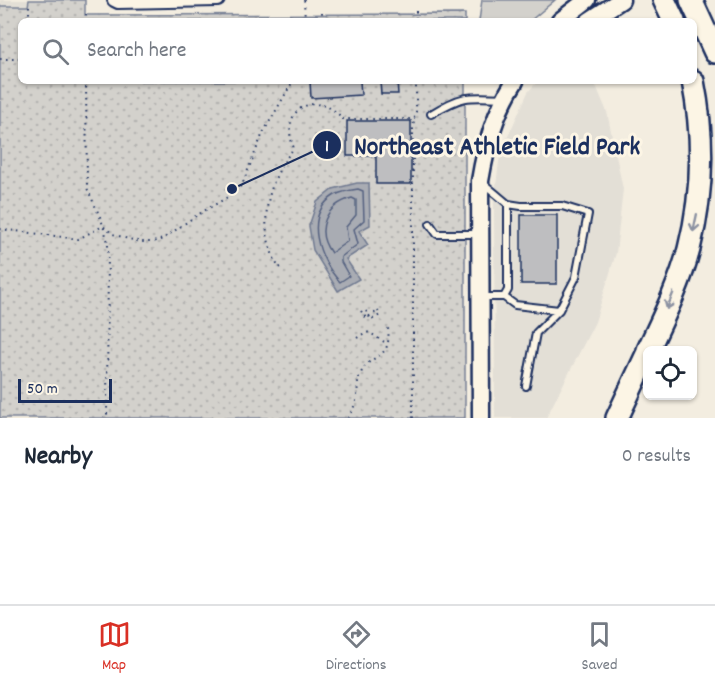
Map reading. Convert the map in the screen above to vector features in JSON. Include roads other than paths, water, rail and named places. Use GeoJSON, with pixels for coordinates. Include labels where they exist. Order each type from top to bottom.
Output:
{"type":"FeatureCollection","features":[{"type":"Feature","properties":{"kind":"highway"},"geometry":{"type":"LineString","coordinates":[[664,0],[673,18]]}},
{"type":"Feature","properties":{"kind":"highway"},"geometry":{"type":"LineString","coordinates":[[691,0],[715,52]]}},
{"type":"Feature","properties":{"kind":"highway"},"geometry":{"type":"LineString","coordinates":[[651,346],[685,261],[697,214],[700,138],[693,84]]}},
{"type":"Feature","properties":{"kind":"highway"},"geometry":{"type":"LineString","coordinates":[[617,418],[643,363]]}},
{"type":"Feature","properties":{"kind":"street"},"geometry":{"type":"LineString","coordinates":[[114,0],[118,2],[218,0]]}},
{"type":"Feature","properties":{"kind":"street"},"geometry":{"type":"LineString","coordinates":[[563,18],[587,0]]}},
{"type":"Feature","properties":{"kind":"street"},"geometry":{"type":"LineString","coordinates":[[594,18],[621,0]]}},
{"type":"Feature","properties":{"kind":"street"},"geometry":{"type":"LineString","coordinates":[[481,418],[480,181],[487,144],[504,98],[513,84]]}},
{"type":"Feature","properties":{"kind":"lane"},"geometry":{"type":"LineString","coordinates":[[431,114],[453,100],[463,97],[504,98]]}},
{"type":"Feature","properties":{"kind":"lane"},"geometry":{"type":"LineString","coordinates":[[480,181],[508,204],[562,206],[588,214],[576,276],[559,310],[536,333],[526,386]]}},
{"type":"Feature","properties":{"kind":"lane"},"geometry":{"type":"LineString","coordinates":[[504,297],[508,290],[508,204]]}},
{"type":"Feature","properties":{"kind":"lane"},"geometry":{"type":"LineString","coordinates":[[430,224],[438,234],[481,234]]}},
{"type":"Feature","properties":{"kind":"lane"},"geometry":{"type":"LineString","coordinates":[[481,297],[504,297],[515,305],[559,310]]}},
{"type":"Feature","properties":{"kind":"water"},"geometry":{"type":"Polygon","coordinates":[[[357,183],[369,183],[370,225],[359,231],[368,245],[346,259],[359,279],[338,291],[313,250],[309,226],[317,202],[333,189],[357,183]]]}},
{"type":"Feature","properties":{"kind":"place","name":"Northeast Athletic Field Park"},"geometry":{"type":"Point","coordinates":[232,189]}}]}
